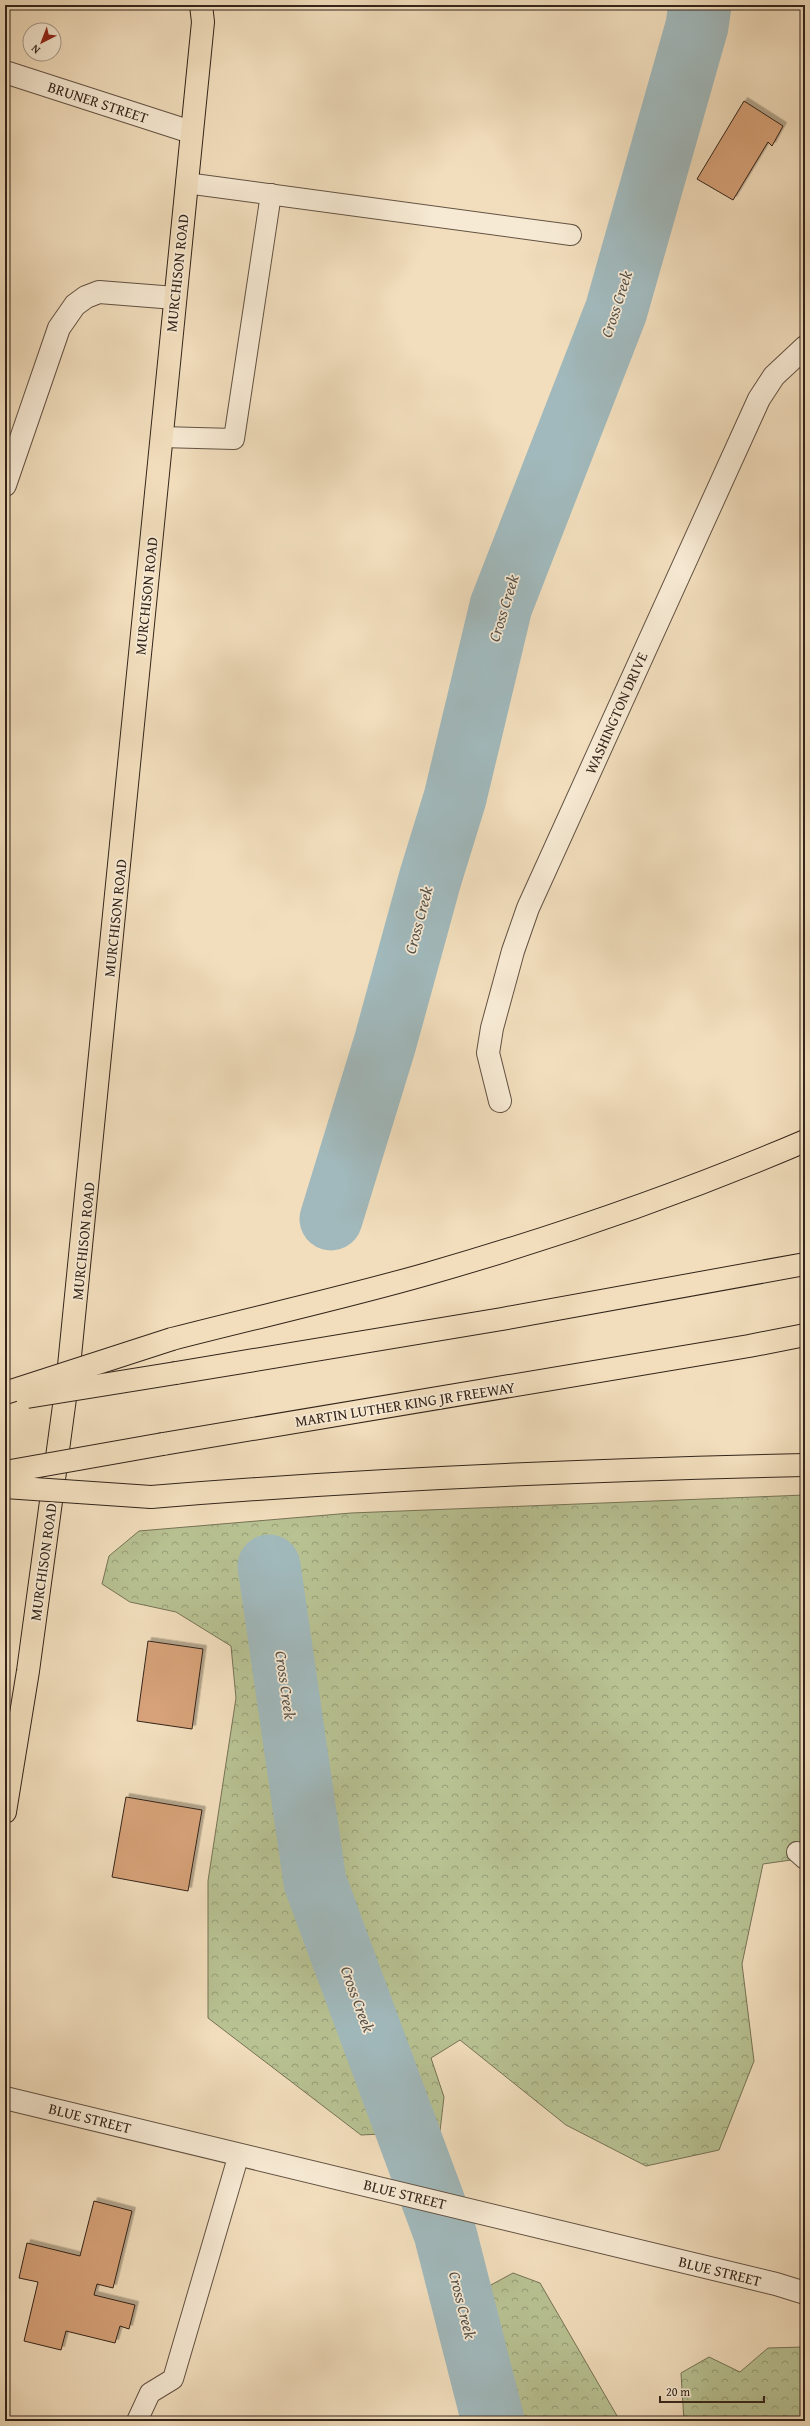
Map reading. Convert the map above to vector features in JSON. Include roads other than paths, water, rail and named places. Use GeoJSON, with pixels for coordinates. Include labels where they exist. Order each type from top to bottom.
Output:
{"type":"FeatureCollection","features":[{"type":"Feature","properties":{"kind":"main road","name":"MURCHISON ROAD"},"geometry":{"type":"LineString","coordinates":[[5,1812],[28,1671],[68,1376],[191,132],[205,11]]}},
{"type":"Feature","properties":{"kind":"main road"},"geometry":{"type":"LineString","coordinates":[[5,1393],[172,1339],[427,1274],[529,1243],[660,1198],[805,1141]]}},
{"type":"Feature","properties":{"kind":"main road"},"geometry":{"type":"LineString","coordinates":[[5,1401],[502,1319],[805,1264]]}},
{"type":"Feature","properties":{"kind":"main road","name":"MARTIN LUTHER KING JR FREEWAY"},"geometry":{"type":"LineString","coordinates":[[5,1472],[163,1444],[749,1346],[805,1335]]}},
{"type":"Feature","properties":{"kind":"main road"},"geometry":{"type":"LineString","coordinates":[[5,1487],[151,1497],[296,1485],[438,1478],[805,1465]]}},
{"type":"Feature","properties":{"kind":"street","name":"BRUNER STREET"},"geometry":{"type":"LineString","coordinates":[[5,72],[191,132]]}},
{"type":"Feature","properties":{"kind":"street"},"geometry":{"type":"LineString","coordinates":[[5,485],[59,328],[75,305],[86,296],[99,292],[175,298]]}},
{"type":"Feature","properties":{"kind":"street","name":"WASHINGTON DRIVE"},"geometry":{"type":"LineString","coordinates":[[500,1101],[488,1053],[492,1028],[513,951],[528,908],[759,399],[774,376],[805,347]]}},
{"type":"Feature","properties":{"kind":"street","name":"BLUE STREET"},"geometry":{"type":"LineString","coordinates":[[5,2098],[805,2293]]}},
{"type":"Feature","properties":{"kind":"lane"},"geometry":{"type":"LineString","coordinates":[[186,183],[571,235]]}},
{"type":"Feature","properties":{"kind":"lane"},"geometry":{"type":"LineString","coordinates":[[161,437],[234,439],[271,194]]}},
{"type":"Feature","properties":{"kind":"lane"},"geometry":{"type":"LineString","coordinates":[[137,2421],[150,2393],[173,2379],[239,2154]]}},
{"type":"Feature","properties":{"kind":"waterway","name":"Cross Creek"},"geometry":{"type":"LineString","coordinates":[[331,1219],[385,1043],[430,879],[455,798],[501,606],[616,311],[697,26],[700,5]]}},
{"type":"Feature","properties":{"kind":"waterway","name":"Cross Creek"},"geometry":{"type":"LineString","coordinates":[[269,1566],[315,1882],[445,2233],[493,2421]]}}]}
